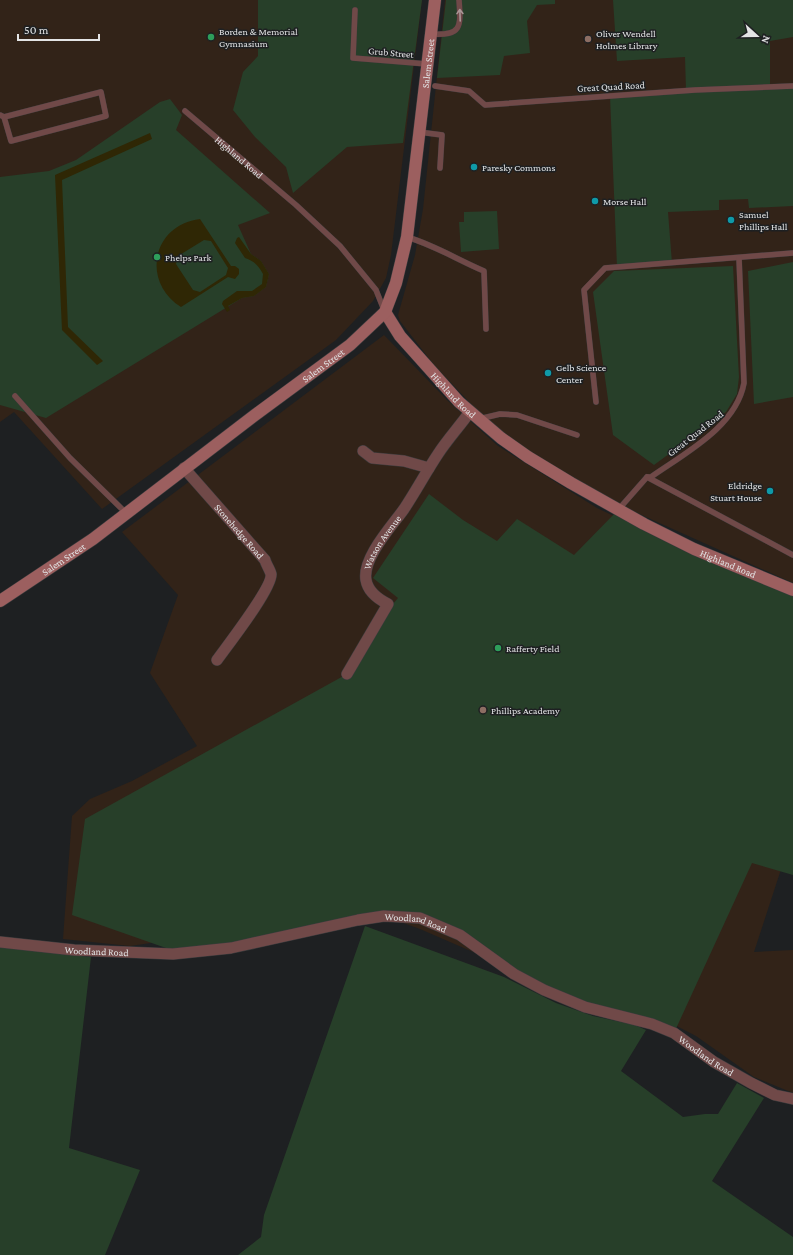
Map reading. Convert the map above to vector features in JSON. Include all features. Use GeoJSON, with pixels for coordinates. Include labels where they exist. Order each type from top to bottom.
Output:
{"type":"FeatureCollection","features":[{"type":"Feature","properties":{"kind":"street","name":"Salem Street"},"geometry":{"type":"LineString","coordinates":[[0,601],[93,539],[184,468],[350,345],[385,312],[396,284],[407,236],[435,0]]}},
{"type":"Feature","properties":{"kind":"street","name":"Highland Road"},"geometry":{"type":"LineString","coordinates":[[385,312],[400,336],[474,416],[528,457],[618,510],[694,549],[793,590]]}},
{"type":"Feature","properties":{"kind":"street","name":"Watson Avenue"},"geometry":{"type":"LineString","coordinates":[[347,674],[388,604],[379,599],[369,590],[366,579],[368,565],[379,542],[404,508],[429,468],[474,416]]}},
{"type":"Feature","properties":{"kind":"street"},"geometry":{"type":"LineString","coordinates":[[363,451],[372,458],[404,461],[429,468]]}},
{"type":"Feature","properties":{"kind":"street","name":"Stonehedge Road"},"geometry":{"type":"LineString","coordinates":[[184,468],[264,560],[271,573],[270,579],[261,598],[217,660]]}},
{"type":"Feature","properties":{"kind":"street","name":"Woodland Road"},"geometry":{"type":"LineString","coordinates":[[0,942],[74,950],[173,954],[231,948],[384,916],[420,918],[460,935],[514,974],[544,990],[585,1007],[652,1024],[674,1033],[714,1062],[751,1083],[775,1095],[793,1099]]}},
{"type":"Feature","properties":{"kind":"lane"},"geometry":{"type":"LineString","coordinates":[[431,34],[448,34],[457,30],[460,22],[459,0]]}},
{"type":"Feature","properties":{"kind":"lane","name":"Grub Street"},"geometry":{"type":"LineString","coordinates":[[355,10],[353,58],[427,64]]}},
{"type":"Feature","properties":{"kind":"lane","name":"Great Quad Road"},"geometry":{"type":"LineString","coordinates":[[435,86],[469,91],[485,105],[695,90],[793,86]]}},
{"type":"Feature","properties":{"kind":"lane"},"geometry":{"type":"LineString","coordinates":[[101,92],[106,116],[11,142],[2,116],[101,92]]}},
{"type":"Feature","properties":{"kind":"lane","name":"Highland Road"},"geometry":{"type":"LineString","coordinates":[[185,111],[296,205],[340,246],[376,290],[385,312]]}},
{"type":"Feature","properties":{"kind":"lane"},"geometry":{"type":"LineString","coordinates":[[419,132],[442,135],[440,168]]}},
{"type":"Feature","properties":{"kind":"lane"},"geometry":{"type":"LineString","coordinates":[[407,236],[427,243],[447,255],[484,272],[486,329]]}},
{"type":"Feature","properties":{"kind":"lane"},"geometry":{"type":"LineString","coordinates":[[596,402],[584,290],[605,268],[793,254]]}},
{"type":"Feature","properties":{"kind":"lane","name":"Great Quad Road"},"geometry":{"type":"LineString","coordinates":[[618,510],[647,477],[651,477],[716,430],[731,416],[742,395],[744,384],[739,258]]}},
{"type":"Feature","properties":{"kind":"lane"},"geometry":{"type":"LineString","coordinates":[[16,396],[70,458],[127,513]]}},
{"type":"Feature","properties":{"kind":"lane"},"geometry":{"type":"LineString","coordinates":[[474,416],[500,414],[517,415],[577,435]]}},
{"type":"Feature","properties":{"kind":"lane"},"geometry":{"type":"LineString","coordinates":[[647,477],[793,555]]}},
{"type":"Feature","properties":{"kind":"shaded area"},"geometry":{"type":"Polygon","coordinates":[[[0,0],[422,0],[391,255],[386,278],[373,301],[336,340],[102,509],[14,412],[0,422],[0,0]]]}},
{"type":"Feature","properties":{"kind":"shaded area"},"geometry":{"type":"Polygon","coordinates":[[[445,0],[793,0],[793,583],[635,512],[547,463],[495,427],[474,407],[434,365],[400,321],[398,315],[415,255],[423,209],[445,0]]]}},
{"type":"Feature","properties":{"kind":"shaded area","name":"Phillips Academy"},"geometry":{"type":"Polygon","coordinates":[[[384,335],[448,401],[498,446],[597,508],[637,527],[787,851],[754,952],[793,950],[793,1093],[754,1077],[696,1036],[665,1020],[572,995],[420,929],[370,911],[130,946],[63,939],[72,816],[90,799],[132,781],[197,746],[150,673],[178,595],[122,532],[384,335]]]}},
{"type":"Feature","properties":{"kind":"green space"},"geometry":{"type":"Polygon","coordinates":[[[258,0],[422,0],[403,143],[347,147],[293,193],[286,167],[255,137],[233,110],[243,72],[258,56],[258,0]]]}},
{"type":"Feature","properties":{"kind":"green space"},"geometry":{"type":"Polygon","coordinates":[[[446,0],[555,0],[555,4],[537,5],[527,21],[530,53],[504,56],[500,75],[437,78],[446,0]]]}},
{"type":"Feature","properties":{"kind":"green space"},"geometry":{"type":"Polygon","coordinates":[[[613,0],[793,0],[793,37],[770,41],[770,85],[793,86],[793,206],[749,208],[748,199],[719,200],[719,210],[668,212],[672,263],[617,267],[610,96],[686,90],[685,57],[617,61],[613,0]]]}},
{"type":"Feature","properties":{"kind":"green space","name":"Phelps Park"},"geometry":{"type":"Polygon","coordinates":[[[170,99],[182,115],[176,130],[270,213],[238,225],[251,254],[261,261],[269,274],[266,287],[254,296],[242,298],[46,418],[0,405],[0,177],[49,171],[76,160],[160,102],[170,99]]]}},
{"type":"Feature","properties":{"kind":"green space"},"geometry":{"type":"Polygon","coordinates":[[[497,211],[499,249],[461,252],[459,222],[464,222],[464,212],[497,211]]]}},
{"type":"Feature","properties":{"kind":"green space"},"geometry":{"type":"Polygon","coordinates":[[[793,262],[793,397],[754,404],[748,271],[793,262]]]}},
{"type":"Feature","properties":{"kind":"green space"},"geometry":{"type":"Polygon","coordinates":[[[733,266],[739,377],[737,394],[726,412],[654,465],[613,435],[593,292],[614,271],[733,266]]]}},
{"type":"Feature","properties":{"kind":"green space","name":"Phillips Academy"},"geometry":{"type":"Polygon","coordinates":[[[429,494],[463,520],[497,541],[517,519],[574,555],[618,510],[793,590],[793,875],[752,863],[674,1033],[556,995],[460,935],[420,918],[384,916],[209,950],[166,948],[72,915],[85,819],[347,674],[378,622],[398,598],[373,578],[429,494]]]}},
{"type":"Feature","properties":{"kind":"green space"},"geometry":{"type":"Polygon","coordinates":[[[365,926],[504,977],[556,1003],[593,1016],[635,1025],[646,1030],[621,1071],[683,1117],[718,1114],[737,1083],[764,1098],[712,1181],[793,1237],[793,1255],[238,1255],[261,1237],[264,1215],[365,926]]]}},
{"type":"Feature","properties":{"kind":"green space"},"geometry":{"type":"Polygon","coordinates":[[[0,947],[91,957],[69,1148],[140,1170],[105,1255],[0,1255],[0,947]]]}},
{"type":"Feature","properties":{"kind":"sand"},"geometry":{"type":"Polygon","coordinates":[[[150,133],[152,139],[62,180],[68,327],[103,361],[97,365],[62,330],[55,175],[150,133]]]}},
{"type":"Feature","properties":{"kind":"sand"},"geometry":{"type":"Polygon","coordinates":[[[200,219],[231,266],[235,266],[239,269],[239,274],[235,279],[228,277],[181,307],[168,296],[160,284],[157,270],[158,256],[162,243],[171,232],[184,223],[200,219]],[[204,240],[178,256],[176,264],[193,290],[200,292],[226,275],[228,268],[211,241],[204,240]]]}},
{"type":"Feature","properties":{"kind":"sand"},"geometry":{"type":"Polygon","coordinates":[[[239,237],[251,254],[261,261],[269,274],[266,287],[254,296],[242,298],[228,306],[230,310],[227,312],[222,304],[223,301],[237,291],[252,291],[262,284],[263,274],[251,260],[245,258],[235,243],[239,237]]]}},
{"type":"Feature","properties":{"kind":"place","name":"Borden & Memorial Gymnasium"},"geometry":{"type":"Point","coordinates":[211,37]}},
{"type":"Feature","properties":{"kind":"place","name":"Oliver Wendell Holmes Library"},"geometry":{"type":"Point","coordinates":[588,39]}},
{"type":"Feature","properties":{"kind":"place","name":"Paresky Commons"},"geometry":{"type":"Point","coordinates":[474,167]}},
{"type":"Feature","properties":{"kind":"place","name":"Morse Hall"},"geometry":{"type":"Point","coordinates":[595,201]}},
{"type":"Feature","properties":{"kind":"place","name":"Samuel Phillips Hall"},"geometry":{"type":"Point","coordinates":[731,220]}},
{"type":"Feature","properties":{"kind":"place","name":"Phelps Park"},"geometry":{"type":"Point","coordinates":[157,257]}},
{"type":"Feature","properties":{"kind":"place","name":"Gelb Science Center"},"geometry":{"type":"Point","coordinates":[548,373]}},
{"type":"Feature","properties":{"kind":"place","name":"Eldridge Stuart House"},"geometry":{"type":"Point","coordinates":[770,491]}},
{"type":"Feature","properties":{"kind":"place","name":"Rafferty Field"},"geometry":{"type":"Point","coordinates":[498,648]}},
{"type":"Feature","properties":{"kind":"place","name":"Phillips Academy"},"geometry":{"type":"Point","coordinates":[483,710]}}]}
